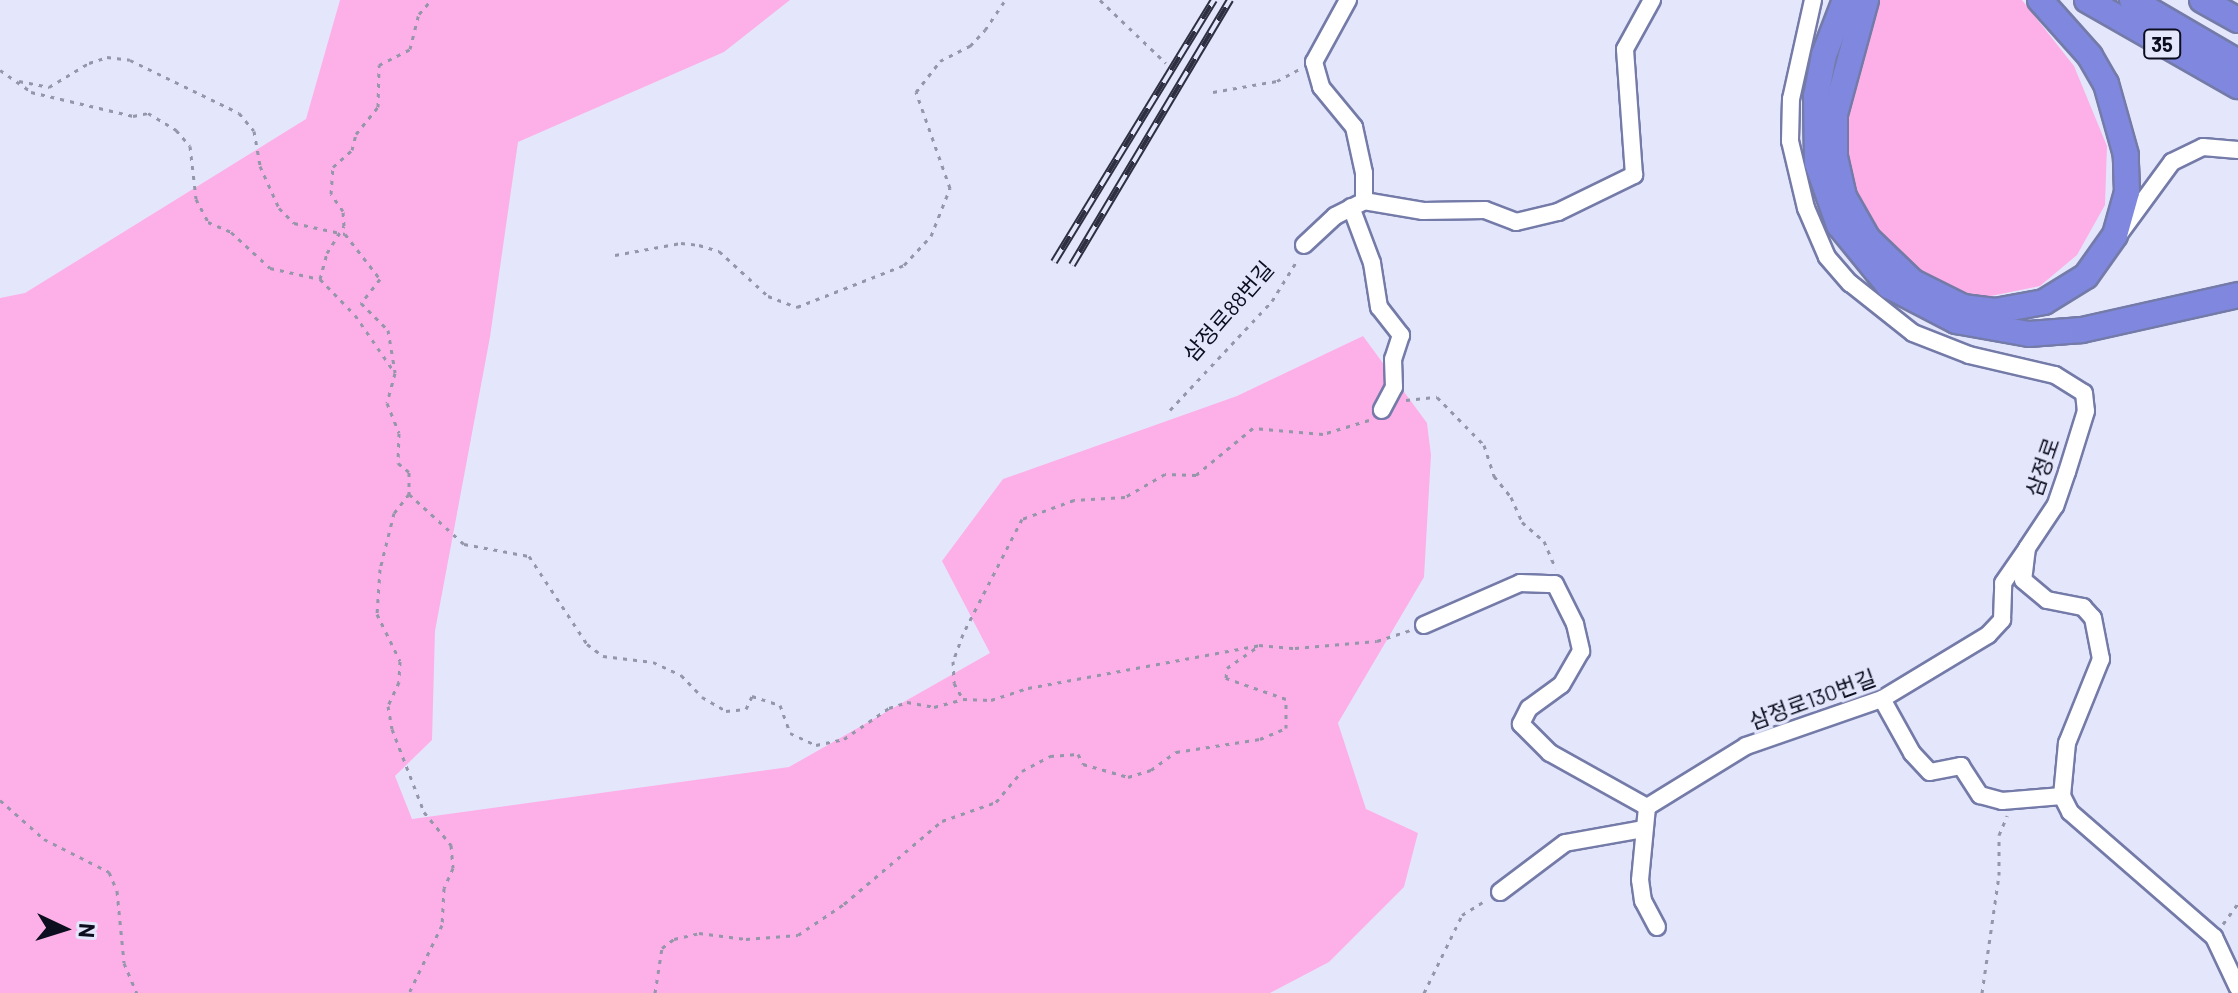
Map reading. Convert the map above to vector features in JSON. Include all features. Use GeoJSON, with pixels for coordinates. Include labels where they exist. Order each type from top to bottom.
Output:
{"type":"FeatureCollection","features":[{"type":"Feature","properties":{"kind":"highway"},"geometry":{"type":"LineString","coordinates":[[1845,0],[1816,96],[1817,163],[1839,225],[1889,286],[1956,321],[2029,334],[2082,330],[2233,294]]}},
{"type":"Feature","properties":{"kind":"highway"},"geometry":{"type":"LineString","coordinates":[[1866,0],[1837,94],[1834,137],[1844,197],[1880,253],[1936,296],[1963,307],[1995,311],[2044,302],[2069,288],[2100,259],[2120,224],[2127,192],[2120,125],[2090,56],[2040,0]]}},
{"type":"Feature","properties":{"kind":"highway","name":"35"},"geometry":{"type":"LineString","coordinates":[[2087,0],[2238,86]]}},
{"type":"Feature","properties":{"kind":"highway","name":"35"},"geometry":{"type":"LineString","coordinates":[[2132,0],[2238,62]]}},
{"type":"Feature","properties":{"kind":"highway"},"geometry":{"type":"LineString","coordinates":[[2202,0],[2238,20]]}},
{"type":"Feature","properties":{"kind":"street"},"geometry":{"type":"LineString","coordinates":[[1348,0],[1314,62],[1321,87],[1354,127],[1364,173],[1358,204],[1379,307],[1401,335],[1393,359],[1394,387],[1382,410]]}},
{"type":"Feature","properties":{"kind":"street"},"geometry":{"type":"LineString","coordinates":[[1304,245],[1358,204],[1423,211],[1485,210],[1516,222],[1558,212],[1634,175],[1625,49],[1652,0]]}},
{"type":"Feature","properties":{"kind":"street","name":"삼정로"},"geometry":{"type":"LineString","coordinates":[[1813,0],[1791,99],[1790,141],[1806,208],[1827,257],[1850,283],[1913,333],[1969,355],[2055,375],[2084,393],[2086,411],[2059,495],[2027,548]]}},
{"type":"Feature","properties":{"kind":"street"},"geometry":{"type":"LineString","coordinates":[[2100,259],[2172,162],[2203,147],[2238,150]]}},
{"type":"Feature","properties":{"kind":"street"},"geometry":{"type":"LineString","coordinates":[[2027,548],[2023,580],[2047,600],[2083,607],[2093,618],[2101,659],[2067,743],[2062,796],[2070,812],[2214,937],[2238,988]]}},
{"type":"Feature","properties":{"kind":"street","name":"삼정로130번길"},"geometry":{"type":"LineString","coordinates":[[1647,807],[1746,746],[1882,699],[1988,635],[2002,620],[2003,583],[2027,548]]}},
{"type":"Feature","properties":{"kind":"street"},"geometry":{"type":"LineString","coordinates":[[1424,625],[1520,583],[1555,584],[1563,595],[1581,651],[1561,685],[1521,715],[1521,724],[1550,753],[1647,807],[1640,880],[1643,901],[1657,927]]}},
{"type":"Feature","properties":{"kind":"street"},"geometry":{"type":"LineString","coordinates":[[1882,699],[1912,753],[1930,772],[1961,766],[1980,795],[2012,802],[2062,796]]}},
{"type":"Feature","properties":{"kind":"street"},"geometry":{"type":"LineString","coordinates":[[1500,892],[1565,843],[1643,829]]}},
{"type":"Feature","properties":{"kind":"path"},"geometry":{"type":"LineString","coordinates":[[320,279],[327,253],[338,235],[343,211],[331,194],[333,167],[352,150],[356,134],[378,107],[379,65],[410,49],[419,14],[431,0]]}},
{"type":"Feature","properties":{"kind":"path"},"geometry":{"type":"LineString","coordinates":[[615,255],[681,243],[699,245],[719,251],[768,296],[797,307],[904,265],[931,236],[950,188],[916,92],[940,61],[977,38],[1005,0]]}},
{"type":"Feature","properties":{"kind":"path"},"geometry":{"type":"LineString","coordinates":[[1100,0],[1166,63]]}},
{"type":"Feature","properties":{"kind":"path"},"geometry":{"type":"LineString","coordinates":[[15,80],[49,87],[89,63],[107,57],[130,60],[239,113],[254,131],[260,166],[279,208],[294,223],[325,227],[338,235],[345,234],[380,279],[361,303],[388,330],[395,373],[387,403],[399,433],[398,463],[409,472],[409,494],[394,513],[380,569],[377,614],[400,661],[399,682],[388,706],[392,729],[424,812],[451,845],[453,868],[444,888],[442,925],[409,993]]}},
{"type":"Feature","properties":{"kind":"path"},"geometry":{"type":"LineString","coordinates":[[1213,92],[1277,81],[1314,62]]}},
{"type":"Feature","properties":{"kind":"path"},"geometry":{"type":"LineString","coordinates":[[0,70],[31,92],[163,119],[190,146],[196,199],[208,222],[231,232],[270,268],[320,279],[355,315],[395,373]]}},
{"type":"Feature","properties":{"kind":"path","name":"삼정로88번길"},"geometry":{"type":"LineString","coordinates":[[1170,410],[1272,301],[1304,245]]}},
{"type":"Feature","properties":{"kind":"path"},"geometry":{"type":"LineString","coordinates":[[963,699],[954,683],[953,661],[1022,519],[1074,500],[1125,497],[1165,474],[1196,475],[1253,428],[1336,432],[1394,402],[1437,397],[1484,445],[1494,476],[1511,497],[1522,522],[1544,541],[1563,595]]}},
{"type":"Feature","properties":{"kind":"path"},"geometry":{"type":"LineString","coordinates":[[409,494],[464,544],[529,556],[587,644],[603,656],[653,662],[681,675],[702,697],[726,711],[746,709],[752,696],[780,705],[790,733],[816,745],[844,739],[889,708],[907,702],[934,707],[963,699],[991,700],[1028,688],[1259,645],[1295,648],[1377,641],[1424,625]]}},
{"type":"Feature","properties":{"kind":"path"},"geometry":{"type":"LineString","coordinates":[[655,993],[662,948],[674,939],[699,933],[746,939],[798,935],[844,904],[942,821],[996,802],[1022,771],[1050,756],[1078,754],[1083,764],[1128,777],[1151,770],[1176,752],[1260,739],[1286,728],[1286,699],[1226,678],[1227,668],[1259,645]]}},
{"type":"Feature","properties":{"kind":"path"},"geometry":{"type":"LineString","coordinates":[[0,800],[44,839],[109,872],[117,891],[124,963],[137,993]]}},
{"type":"Feature","properties":{"kind":"path"},"geometry":{"type":"LineString","coordinates":[[1982,993],[1999,875],[1999,835],[2012,802]]}},
{"type":"Feature","properties":{"kind":"path"},"geometry":{"type":"LineString","coordinates":[[1424,993],[1462,915],[1500,892]]}},
{"type":"Feature","properties":{"kind":"path"},"geometry":{"type":"LineString","coordinates":[[2214,937],[2238,903]]}},
{"type":"Feature","properties":{"kind":"shaded area"},"geometry":{"type":"Polygon","coordinates":[[[340,0],[790,0],[724,52],[518,142],[490,337],[435,631],[432,740],[395,776],[412,819],[789,767],[990,653],[942,561],[1003,479],[1237,396],[1363,336],[1427,423],[1431,455],[1424,577],[1338,723],[1366,809],[1418,833],[1404,887],[1329,962],[1270,993],[0,993],[0,298],[25,293],[306,119],[340,0]]]}},
{"type":"Feature","properties":{"kind":"shaded area"},"geometry":{"type":"Polygon","coordinates":[[[1877,0],[2022,0],[2074,66],[2107,146],[2105,205],[2077,255],[2040,286],[1981,298],[1919,278],[1868,225],[1841,149],[1858,53],[1877,0]]]}},
{"type":"Feature","properties":{"kind":"railway"},"geometry":{"type":"LineString","coordinates":[[1054,262],[1214,0]]}},
{"type":"Feature","properties":{"kind":"railway"},"geometry":{"type":"LineString","coordinates":[[1072,265],[1230,0]]}}]}
